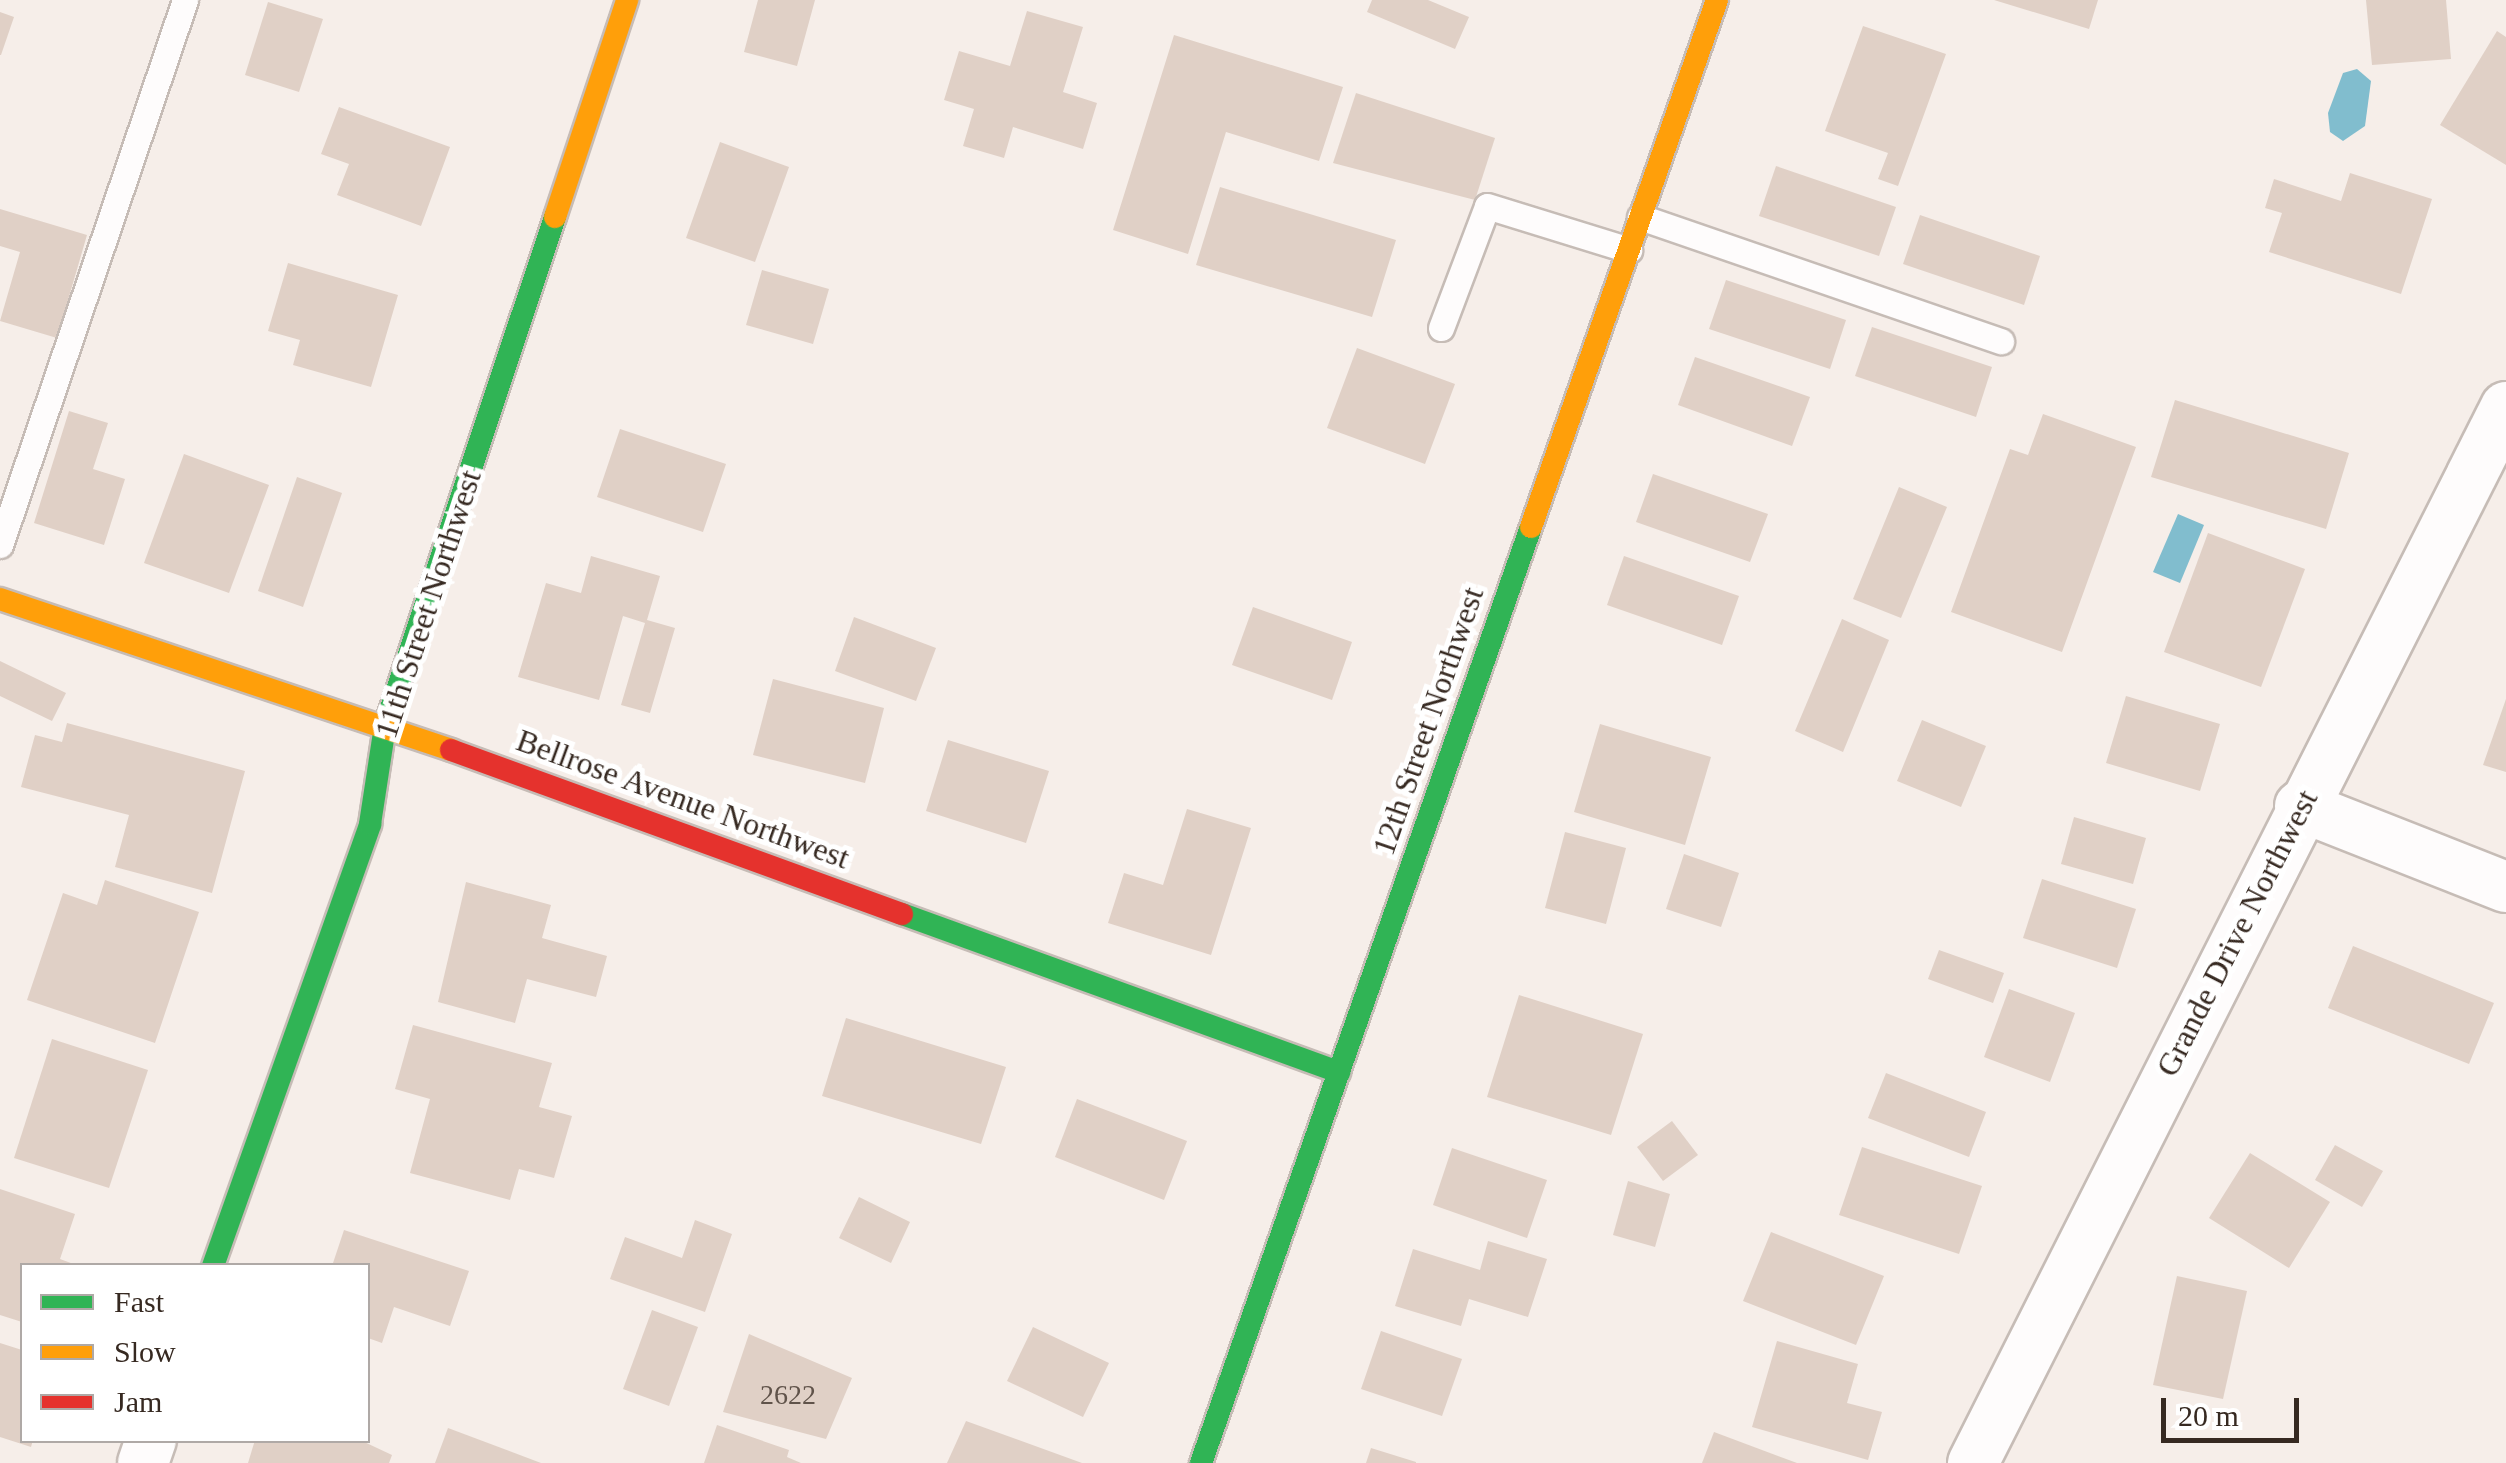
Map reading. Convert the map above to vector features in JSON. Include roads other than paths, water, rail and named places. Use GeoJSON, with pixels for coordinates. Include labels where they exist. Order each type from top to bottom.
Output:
{"type":"FeatureCollection","features":[{"type":"Feature","properties":{"kind":"street","name":"11th Street Northwest"},"geometry":{"type":"LineString","coordinates":[[214,1263],[370,824],[385,726],[627,0]]}},
{"type":"Feature","properties":{"kind":"street","name":"12th Street Northwest"},"geometry":{"type":"LineString","coordinates":[[1201,1463],[1717,0]]}},
{"type":"Feature","properties":{"kind":"street","name":"Grande Drive Northwest"},"geometry":{"type":"LineString","coordinates":[[1973,1463],[2300,806],[2506,407]]}},
{"type":"Feature","properties":{"kind":"street","name":"Bellrose Avenue Northwest"},"geometry":{"type":"LineString","coordinates":[[0,599],[385,726],[1339,1072]]}},
{"type":"Feature","properties":{"kind":"street"},"geometry":{"type":"LineString","coordinates":[[2300,806],[2506,887]]}},
{"type":"Feature","properties":{"kind":"lane"},"geometry":{"type":"LineString","coordinates":[[0,545],[185,0]]}},
{"type":"Feature","properties":{"kind":"lane"},"geometry":{"type":"LineString","coordinates":[[1441,328],[1487,206],[1630,250]]}},
{"type":"Feature","properties":{"kind":"lane"},"geometry":{"type":"LineString","coordinates":[[1640,218],[2002,340]]}},
{"type":"Feature","properties":{"kind":"water"},"geometry":{"type":"Polygon","coordinates":[[[2357,69],[2371,81],[2365,126],[2343,141],[2330,132],[2328,113],[2343,73],[2357,69]]]}},
{"type":"Feature","properties":{"kind":"water"},"geometry":{"type":"Polygon","coordinates":[[[2178,514],[2204,525],[2180,583],[2153,572],[2178,514]]]}}]}
